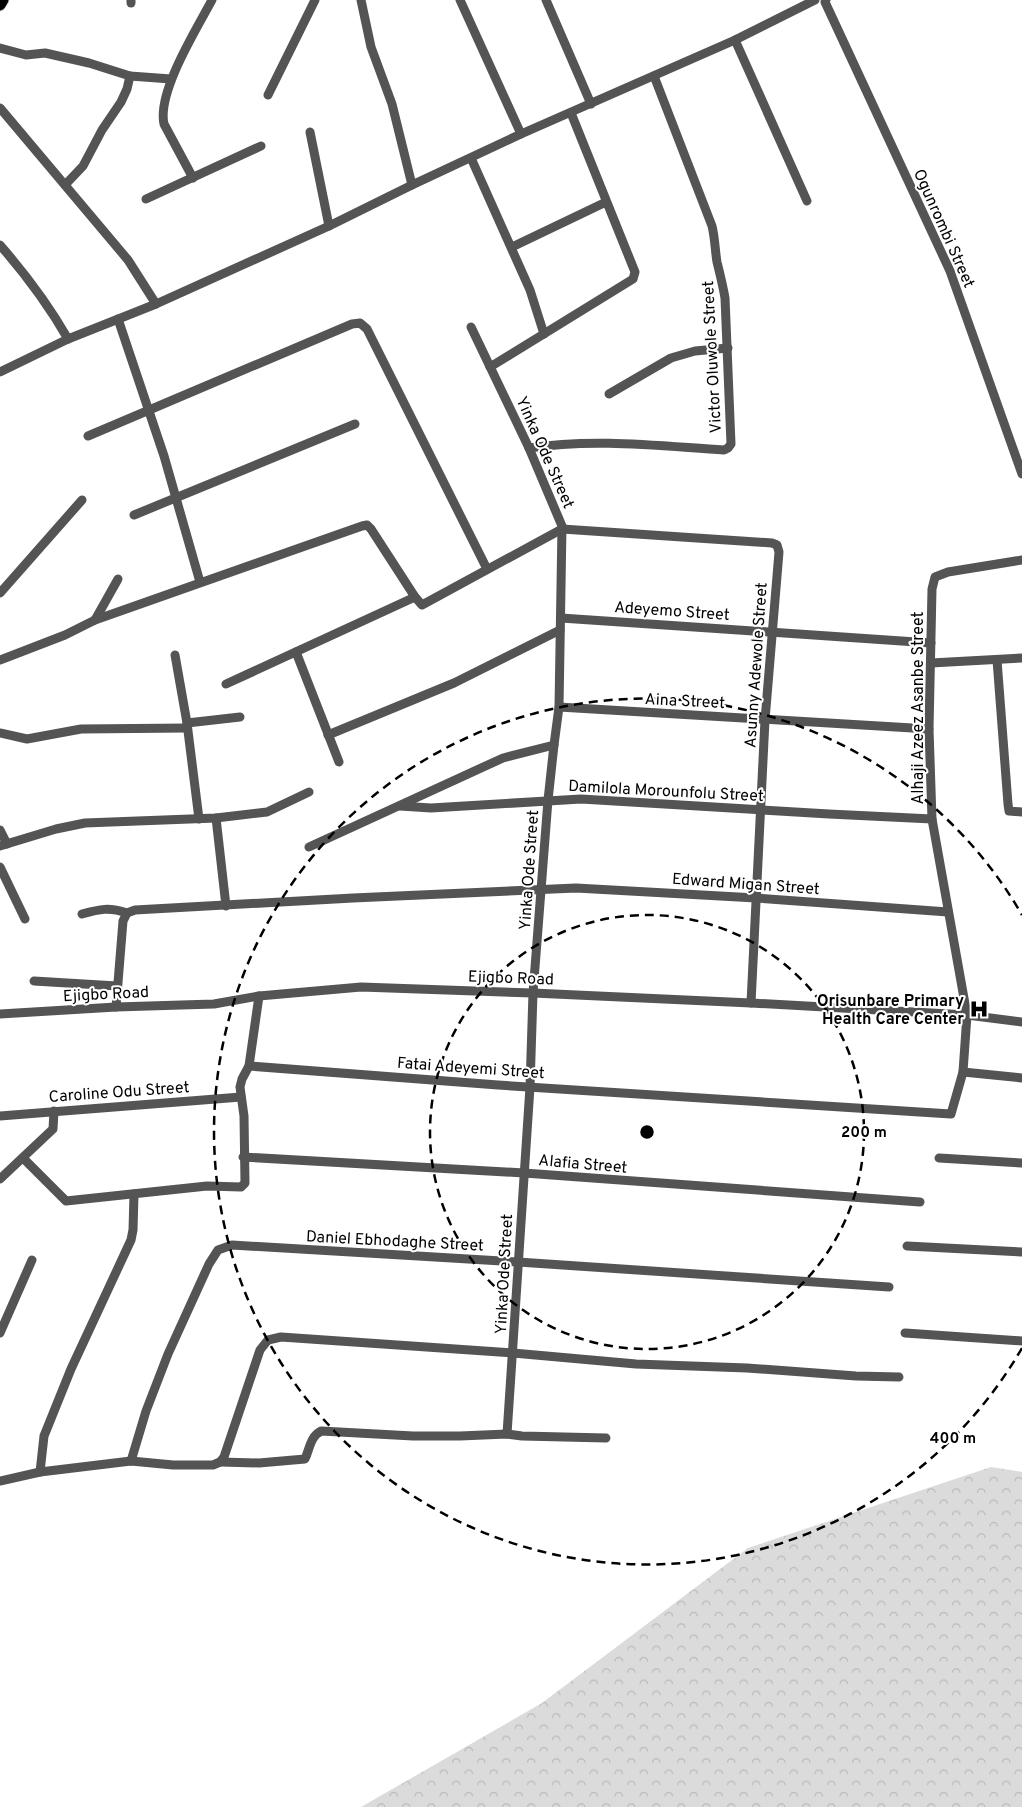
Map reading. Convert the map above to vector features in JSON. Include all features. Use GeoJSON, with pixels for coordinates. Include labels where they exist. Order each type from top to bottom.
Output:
{"type":"FeatureCollection","features":[{"type":"Feature","properties":{"kind":"main road"},"geometry":{"type":"LineString","coordinates":[[0,5],[3,0]]}},
{"type":"Feature","properties":{"kind":"street"},"geometry":{"type":"LineString","coordinates":[[193,178],[164,124],[162,116],[163,106],[172,79],[212,0]]}},
{"type":"Feature","properties":{"kind":"street"},"geometry":{"type":"LineString","coordinates":[[268,95],[315,0]]}},
{"type":"Feature","properties":{"kind":"street"},"geometry":{"type":"LineString","coordinates":[[361,0],[371,48],[392,104],[412,185]]}},
{"type":"Feature","properties":{"kind":"street"},"geometry":{"type":"LineString","coordinates":[[460,0],[521,134]]}},
{"type":"Feature","properties":{"kind":"street"},"geometry":{"type":"LineString","coordinates":[[546,0],[591,104]]}},
{"type":"Feature","properties":{"kind":"street"},"geometry":{"type":"LineString","coordinates":[[0,372],[68,339],[156,304],[330,226],[521,134],[735,40],[815,0]]}},
{"type":"Feature","properties":{"kind":"street","name":"Ogunrombi Street"},"geometry":{"type":"LineString","coordinates":[[826,0],[825,2],[950,272],[1022,474]]}},
{"type":"Feature","properties":{"kind":"street"},"geometry":{"type":"LineString","coordinates":[[735,40],[807,201]]}},
{"type":"Feature","properties":{"kind":"street"},"geometry":{"type":"LineString","coordinates":[[0,48],[26,55],[46,52],[130,76],[172,79]]}},
{"type":"Feature","properties":{"kind":"street"},"geometry":{"type":"LineString","coordinates":[[65,185],[83,166],[102,130],[121,102],[130,76]]}},
{"type":"Feature","properties":{"kind":"street","name":"Victor Oluwole Street"},"geometry":{"type":"LineString","coordinates":[[529,448],[573,443],[724,450],[731,444],[725,298],[712,226],[654,76]]}},
{"type":"Feature","properties":{"kind":"street"},"geometry":{"type":"LineString","coordinates":[[0,108],[128,260],[156,304]]}},
{"type":"Feature","properties":{"kind":"street"},"geometry":{"type":"LineString","coordinates":[[490,367],[635,276],[571,113]]}},
{"type":"Feature","properties":{"kind":"street"},"geometry":{"type":"LineString","coordinates":[[310,132],[330,226]]}},
{"type":"Feature","properties":{"kind":"street"},"geometry":{"type":"LineString","coordinates":[[146,199],[262,146]]}},
{"type":"Feature","properties":{"kind":"street"},"geometry":{"type":"LineString","coordinates":[[471,158],[530,290],[544,334]]}},
{"type":"Feature","properties":{"kind":"street"},"geometry":{"type":"LineString","coordinates":[[512,247],[606,202]]}},
{"type":"Feature","properties":{"kind":"street"},"geometry":{"type":"LineString","coordinates":[[0,246],[34,285],[68,339]]}},
{"type":"Feature","properties":{"kind":"street"},"geometry":{"type":"LineString","coordinates":[[118,319],[149,410],[200,582]]}},
{"type":"Feature","properties":{"kind":"street"},"geometry":{"type":"LineString","coordinates":[[88,436],[352,324],[360,323],[367,329],[487,569]]}},
{"type":"Feature","properties":{"kind":"street","name":"Yinka Ode Street"},"geometry":{"type":"LineString","coordinates":[[471,327],[529,448],[561,522],[562,529],[559,707],[548,800],[533,993],[530,1087],[507,1434]]}},
{"type":"Feature","properties":{"kind":"street"},"geometry":{"type":"LineString","coordinates":[[609,394],[671,358],[695,351],[728,348]]}},
{"type":"Feature","properties":{"kind":"street"},"geometry":{"type":"LineString","coordinates":[[134,515],[355,424]]}},
{"type":"Feature","properties":{"kind":"street"},"geometry":{"type":"LineString","coordinates":[[0,593],[82,500]]}},
{"type":"Feature","properties":{"kind":"street"},"geometry":{"type":"LineString","coordinates":[[0,660],[65,635],[95,620],[200,582],[367,526],[371,529],[422,605],[562,529]]}},
{"type":"Feature","properties":{"kind":"street","name":"Asunny Adewole Street"},"geometry":{"type":"LineString","coordinates":[[562,529],[772,543],[777,545],[779,552],[760,809],[751,1003]]}},
{"type":"Feature","properties":{"kind":"street","name":"Alhaji Azeez Asanbe Street"},"geometry":{"type":"LineString","coordinates":[[968,1015],[932,819],[929,729],[932,589],[934,577],[948,572],[1022,560]]}},
{"type":"Feature","properties":{"kind":"street"},"geometry":{"type":"LineString","coordinates":[[95,620],[118,579]]}},
{"type":"Feature","properties":{"kind":"street"},"geometry":{"type":"LineString","coordinates":[[226,684],[415,597]]}},
{"type":"Feature","properties":{"kind":"street","name":"Adeyemo Street"},"geometry":{"type":"LineString","coordinates":[[561,618],[931,643]]}},
{"type":"Feature","properties":{"kind":"street"},"geometry":{"type":"LineString","coordinates":[[328,735],[454,683],[560,630]]}},
{"type":"Feature","properties":{"kind":"street"},"geometry":{"type":"LineString","coordinates":[[296,652],[339,762]]}},
{"type":"Feature","properties":{"kind":"street"},"geometry":{"type":"LineString","coordinates":[[175,656],[187,726],[199,819]]}},
{"type":"Feature","properties":{"kind":"street"},"geometry":{"type":"LineString","coordinates":[[931,663],[1022,658]]}},
{"type":"Feature","properties":{"kind":"street"},"geometry":{"type":"LineString","coordinates":[[997,660],[1008,804],[1010,811],[1022,812]]}},
{"type":"Feature","properties":{"kind":"street","name":"Aina Street"},"geometry":{"type":"LineString","coordinates":[[559,707],[929,729]]}},
{"type":"Feature","properties":{"kind":"street"},"geometry":{"type":"LineString","coordinates":[[0,734],[27,739],[81,729],[187,726],[240,717]]}},
{"type":"Feature","properties":{"kind":"street"},"geometry":{"type":"LineString","coordinates":[[309,847],[503,758],[554,745]]}},
{"type":"Feature","properties":{"kind":"street"},"geometry":{"type":"LineString","coordinates":[[0,830],[4,845],[56,829],[85,824],[216,818],[270,811],[309,792]]}},
{"type":"Feature","properties":{"kind":"street","name":"Damilola Morounfolu Street"},"geometry":{"type":"LineString","coordinates":[[400,806],[431,808],[581,799],[932,819]]}},
{"type":"Feature","properties":{"kind":"street"},"geometry":{"type":"LineString","coordinates":[[216,818],[226,906]]}},
{"type":"Feature","properties":{"kind":"street"},"geometry":{"type":"LineString","coordinates":[[0,866],[26,919]]}},
{"type":"Feature","properties":{"kind":"street","name":"Edward Migan Street"},"geometry":{"type":"LineString","coordinates":[[82,914],[98,909],[112,909],[127,913],[134,910],[542,888],[585,888],[756,898],[948,912]]}},
{"type":"Feature","properties":{"kind":"street"},"geometry":{"type":"LineString","coordinates":[[116,1007],[123,920],[127,913]]}},
{"type":"Feature","properties":{"kind":"street"},"geometry":{"type":"LineString","coordinates":[[34,981],[117,986]]}},
{"type":"Feature","properties":{"kind":"street","name":"Ejigbo Road"},"geometry":{"type":"LineString","coordinates":[[0,1014],[116,1007],[214,1004],[259,996],[361,987],[751,1003],[968,1015],[1022,1022]]}},
{"type":"Feature","properties":{"kind":"street"},"geometry":{"type":"LineString","coordinates":[[23,1158],[66,1201],[207,1186],[241,1187],[245,1183],[243,1157],[244,1116],[241,1097],[242,1079],[249,1066],[259,996]]}},
{"type":"Feature","properties":{"kind":"street","name":"Fatai Adeyemi Street"},"geometry":{"type":"LineString","coordinates":[[249,1066],[530,1087],[951,1114],[962,1072],[968,1015]]}},
{"type":"Feature","properties":{"kind":"street"},"geometry":{"type":"LineString","coordinates":[[962,1072],[1022,1078]]}},
{"type":"Feature","properties":{"kind":"street","name":"Caroline Odu Street"},"geometry":{"type":"LineString","coordinates":[[0,1116],[241,1097]]}},
{"type":"Feature","properties":{"kind":"street"},"geometry":{"type":"LineString","coordinates":[[0,1179],[53,1129],[54,1111]]}},
{"type":"Feature","properties":{"kind":"street","name":"Alafia Street"},"geometry":{"type":"LineString","coordinates":[[243,1157],[524,1173],[920,1202]]}},
{"type":"Feature","properties":{"kind":"street"},"geometry":{"type":"LineString","coordinates":[[939,1158],[1022,1163]]}},
{"type":"Feature","properties":{"kind":"street"},"geometry":{"type":"LineString","coordinates":[[40,1472],[42,1446],[54,1411],[71,1369],[131,1240],[134,1194]]}},
{"type":"Feature","properties":{"kind":"street","name":"Daniel Ebhodaghe Street"},"geometry":{"type":"LineString","coordinates":[[130,1461],[146,1411],[168,1354],[210,1264],[218,1250],[232,1246],[518,1262],[889,1288]]}},
{"type":"Feature","properties":{"kind":"street"},"geometry":{"type":"LineString","coordinates":[[907,1246],[1022,1252]]}},
{"type":"Feature","properties":{"kind":"street"},"geometry":{"type":"LineString","coordinates":[[0,1332],[32,1260]]}},
{"type":"Feature","properties":{"kind":"street"},"geometry":{"type":"LineString","coordinates":[[905,1333],[1022,1340]]}},
{"type":"Feature","properties":{"kind":"street"},"geometry":{"type":"LineString","coordinates":[[0,1482],[40,1472],[130,1461],[173,1465],[213,1465],[220,1462],[224,1458],[260,1350],[268,1340],[281,1337],[513,1353],[636,1364],[899,1377]]}},
{"type":"Feature","properties":{"kind":"street"},"geometry":{"type":"LineString","coordinates":[[220,1462],[259,1463],[305,1459],[311,1440],[321,1431],[413,1436],[507,1434],[606,1438]]}},
{"type":"Feature","properties":{"kind":"green space"},"geometry":{"type":"Polygon","coordinates":[[[991,1467],[1022,1472],[1022,1807],[361,1807],[542,1703],[748,1548],[991,1467]]]}},
{"type":"Feature","properties":{"kind":"place","name":"Orisunbare Primary Health Care Center"},"geometry":{"type":"Point","coordinates":[979,1009]}}]}
